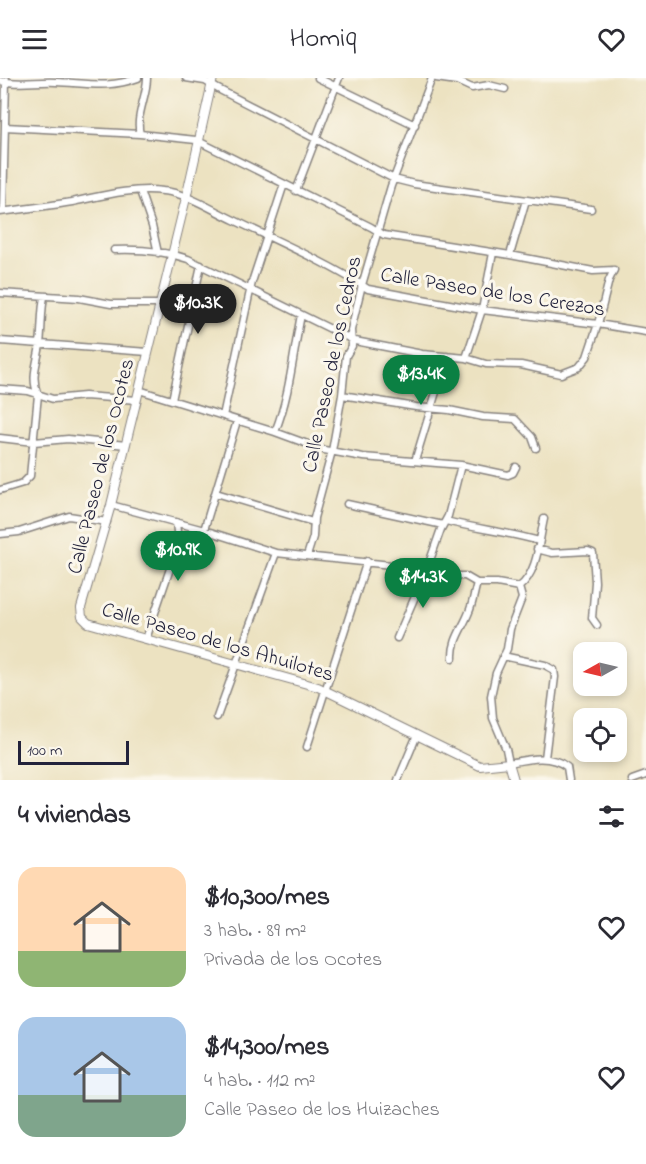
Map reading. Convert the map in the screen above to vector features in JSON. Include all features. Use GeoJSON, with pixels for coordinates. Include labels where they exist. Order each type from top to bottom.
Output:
{"type":"FeatureCollection","features":[{"type":"Feature","properties":{"kind":"street"},"geometry":{"type":"LineString","coordinates":[[1,212],[5,127],[4,80],[14,84],[54,82],[102,86],[124,83],[138,78]]}},
{"type":"Feature","properties":{"kind":"street"},"geometry":{"type":"LineString","coordinates":[[140,134],[139,126],[147,78]]}},
{"type":"Feature","properties":{"kind":"street"},"geometry":{"type":"LineString","coordinates":[[186,78],[213,81],[316,140],[394,179],[591,209]]}},
{"type":"Feature","properties":{"kind":"street"},"geometry":{"type":"LineString","coordinates":[[318,78],[415,125]]}},
{"type":"Feature","properties":{"kind":"street"},"geometry":{"type":"LineString","coordinates":[[296,190],[339,78]]}},
{"type":"Feature","properties":{"kind":"street"},"geometry":{"type":"LineString","coordinates":[[434,78],[457,81],[472,88],[489,85],[505,89]]}},
{"type":"Feature","properties":{"kind":"street","name":"Calle Paseo de los Cedros"},"geometry":{"type":"LineString","coordinates":[[307,556],[313,537],[313,522],[332,451],[346,356],[352,346],[351,330],[362,285],[394,179],[434,78]]}},
{"type":"Feature","properties":{"kind":"street","name":"Calle Paseo de los Ocotes"},"geometry":{"type":"LineString","coordinates":[[82,617],[81,608],[107,522],[213,81]]}},
{"type":"Feature","properties":{"kind":"street"},"geometry":{"type":"LineString","coordinates":[[5,127],[140,134],[199,141],[387,236],[510,255],[592,271],[614,270],[584,363],[568,373],[553,373],[522,365],[486,364],[466,358],[400,351],[351,340],[201,265],[172,254],[132,249],[114,250]]}},
{"type":"Feature","properties":{"kind":"street"},"geometry":{"type":"LineString","coordinates":[[223,416],[251,289],[284,184]]}},
{"type":"Feature","properties":{"kind":"street","name":"Calle Paseo de los Cerezos"},"geometry":{"type":"LineString","coordinates":[[1,212],[70,202],[106,194],[162,190],[186,198],[266,236],[368,289],[482,310],[646,332]]}},
{"type":"Feature","properties":{"kind":"street"},"geometry":{"type":"LineString","coordinates":[[140,191],[152,224],[158,253]]}},
{"type":"Feature","properties":{"kind":"street"},"geometry":{"type":"LineString","coordinates":[[510,255],[526,200]]}},
{"type":"Feature","properties":{"kind":"street"},"geometry":{"type":"LineString","coordinates":[[466,358],[482,310],[493,253]]}},
{"type":"Feature","properties":{"kind":"street"},"geometry":{"type":"LineString","coordinates":[[172,400],[201,265]]}},
{"type":"Feature","properties":{"kind":"street"},"geometry":{"type":"LineString","coordinates":[[0,293],[79,298],[111,304],[160,304]]}},
{"type":"Feature","properties":{"kind":"street"},"geometry":{"type":"LineString","coordinates":[[0,490],[23,483],[30,476],[38,395],[33,381],[40,344],[44,297]]}},
{"type":"Feature","properties":{"kind":"street"},"geometry":{"type":"LineString","coordinates":[[275,432],[286,403],[302,315]]}},
{"type":"Feature","properties":{"kind":"street"},"geometry":{"type":"LineString","coordinates":[[0,341],[148,352]]}},
{"type":"Feature","properties":{"kind":"street"},"geometry":{"type":"LineString","coordinates":[[415,461],[447,357]]}},
{"type":"Feature","properties":{"kind":"street"},"geometry":{"type":"LineString","coordinates":[[0,389],[28,391],[53,399],[84,396],[137,400]]}},
{"type":"Feature","properties":{"kind":"street"},"geometry":{"type":"LineString","coordinates":[[139,390],[332,451],[363,457],[461,465],[510,475],[516,467]]}},
{"type":"Feature","properties":{"kind":"street"},"geometry":{"type":"LineString","coordinates":[[342,395],[491,418],[515,419],[532,437],[536,448]]}},
{"type":"Feature","properties":{"kind":"street"},"geometry":{"type":"LineString","coordinates":[[204,530],[237,421]]}},
{"type":"Feature","properties":{"kind":"street"},"geometry":{"type":"LineString","coordinates":[[0,438],[34,442],[68,439],[126,445]]}},
{"type":"Feature","properties":{"kind":"street"},"geometry":{"type":"LineString","coordinates":[[397,638],[445,523],[461,465]]}},
{"type":"Feature","properties":{"kind":"street"},"geometry":{"type":"LineString","coordinates":[[216,493],[313,522]]}},
{"type":"Feature","properties":{"kind":"street"},"geometry":{"type":"LineString","coordinates":[[347,504],[480,530],[508,532],[539,541]]}},
{"type":"Feature","properties":{"kind":"street"},"geometry":{"type":"LineString","coordinates":[[111,505],[204,530],[276,553],[427,569],[454,576],[465,576],[477,583],[497,583],[519,587]]}},
{"type":"Feature","properties":{"kind":"street"},"geometry":{"type":"LineString","coordinates":[[0,534],[19,531],[69,516],[107,522]]}},
{"type":"Feature","properties":{"kind":"street"},"geometry":{"type":"LineString","coordinates":[[519,587],[530,576],[544,519]]}},
{"type":"Feature","properties":{"kind":"street"},"geometry":{"type":"LineString","coordinates":[[146,639],[176,551],[178,542],[176,522]]}},
{"type":"Feature","properties":{"kind":"street"},"geometry":{"type":"LineString","coordinates":[[537,549],[552,553],[591,552],[595,566],[592,618],[597,625]]}},
{"type":"Feature","properties":{"kind":"street"},"geometry":{"type":"LineString","coordinates":[[217,717],[276,553]]}},
{"type":"Feature","properties":{"kind":"street"},"geometry":{"type":"LineString","coordinates":[[307,747],[367,561]]}},
{"type":"Feature","properties":{"kind":"street"},"geometry":{"type":"LineString","coordinates":[[453,658],[452,651],[456,636],[471,608],[477,583]]}},
{"type":"Feature","properties":{"kind":"street"},"geometry":{"type":"LineString","coordinates":[[514,780],[506,749],[493,718],[491,696],[495,674],[507,649],[510,629],[522,598],[519,587]]}},
{"type":"Feature","properties":{"kind":"street","name":"Calle Paseo de los Ahuilotes"},"geometry":{"type":"LineString","coordinates":[[82,617],[88,623],[326,689],[480,766],[509,763]]}},
{"type":"Feature","properties":{"kind":"street"},"geometry":{"type":"LineString","coordinates":[[503,656],[545,665],[555,670],[545,758]]}},
{"type":"Feature","properties":{"kind":"street"},"geometry":{"type":"LineString","coordinates":[[398,780],[417,735]]}},
{"type":"Feature","properties":{"kind":"street"},"geometry":{"type":"LineString","coordinates":[[509,763],[545,758],[558,761],[567,767],[569,780]]}},
{"type":"Feature","properties":{"kind":"street"},"geometry":{"type":"LineString","coordinates":[[632,780],[646,775]]}}]}
